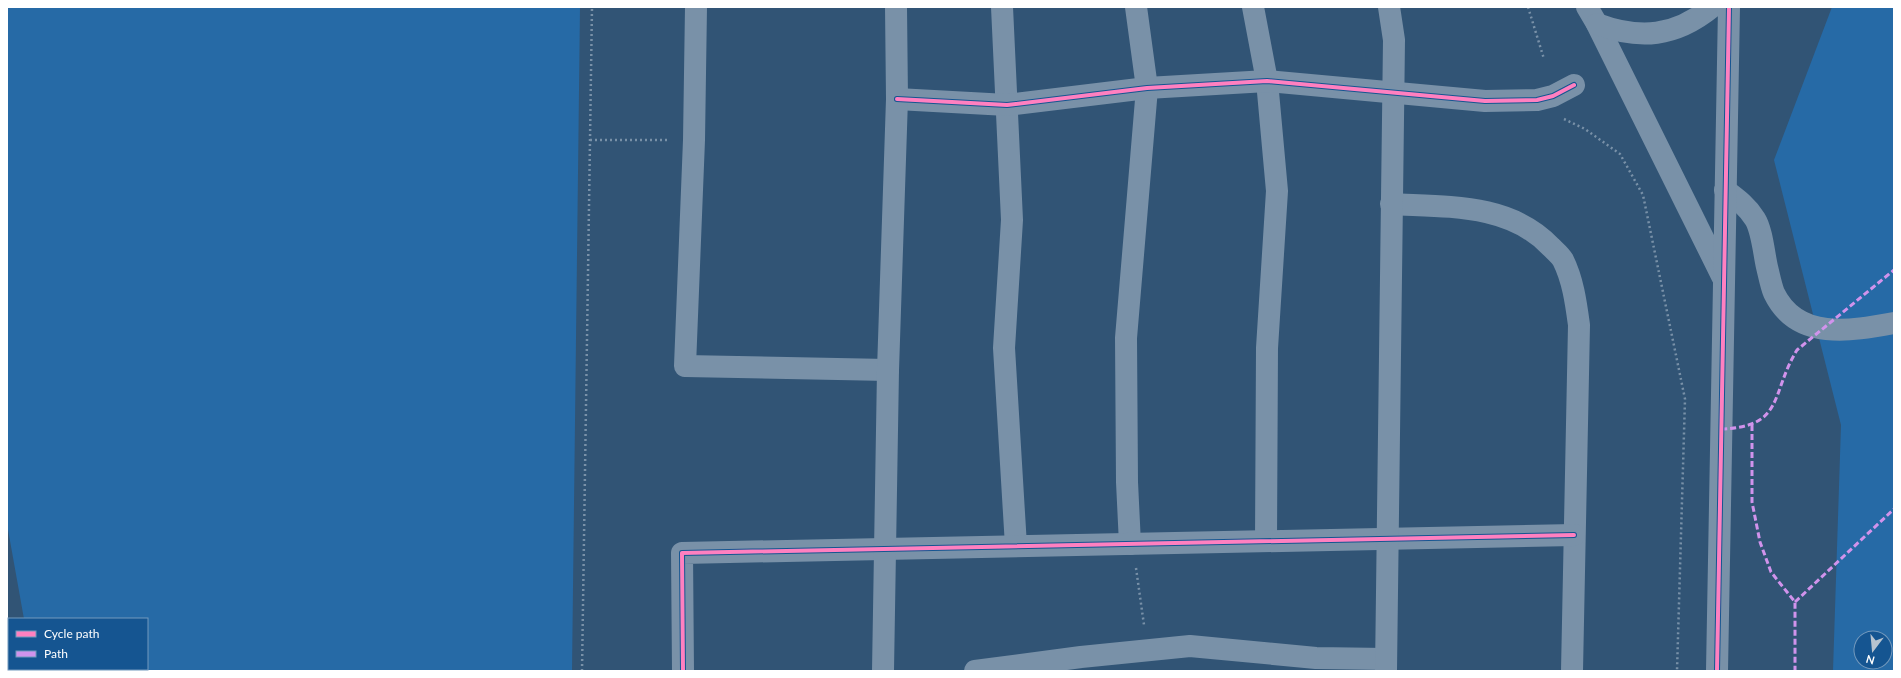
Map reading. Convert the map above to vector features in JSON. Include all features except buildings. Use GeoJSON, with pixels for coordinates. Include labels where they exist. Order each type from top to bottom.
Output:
{"type":"FeatureCollection","features":[{"type":"Feature","properties":{"kind":"street"},"geometry":{"type":"LineString","coordinates":[[696,7],[694,140],[685,366],[888,370]]}},
{"type":"Feature","properties":{"kind":"street"},"geometry":{"type":"LineString","coordinates":[[883,671],[888,370],[897,99],[896,7]]}},
{"type":"Feature","properties":{"kind":"street"},"geometry":{"type":"LineString","coordinates":[[1002,7],[1012,220],[1004,348],[1016,546]]}},
{"type":"Feature","properties":{"kind":"street"},"geometry":{"type":"LineString","coordinates":[[1130,544],[1126,482],[1126,338],[1147,88],[1136,7]]}},
{"type":"Feature","properties":{"kind":"street"},"geometry":{"type":"LineString","coordinates":[[1254,7],[1267,81],[1277,191],[1267,348],[1266,541]]}},
{"type":"Feature","properties":{"kind":"street"},"geometry":{"type":"LineString","coordinates":[[975,671],[1145,650],[1190,646],[1386,665],[1391,204],[1394,92],[1394,40],[1389,7]]}},
{"type":"Feature","properties":{"kind":"street"},"geometry":{"type":"LineString","coordinates":[[1592,15],[1617,31],[1639,34],[1660,33],[1680,27],[1700,17],[1712,7]]}},
{"type":"Feature","properties":{"kind":"street"},"geometry":{"type":"LineString","coordinates":[[1717,671],[1729,7]]}},
{"type":"Feature","properties":{"kind":"street"},"geometry":{"type":"LineString","coordinates":[[1592,15],[1723,279]]}},
{"type":"Feature","properties":{"kind":"street"},"geometry":{"type":"LineString","coordinates":[[897,99],[1007,105],[1147,88],[1267,81],[1485,101],[1536,100],[1553,96],[1574,85]]}},
{"type":"Feature","properties":{"kind":"street"},"geometry":{"type":"LineString","coordinates":[[1725,190],[1745,205],[1757,221],[1774,293],[1785,311],[1802,324],[1820,330],[1894,323]]}},
{"type":"Feature","properties":{"kind":"street"},"geometry":{"type":"LineString","coordinates":[[1391,204],[1478,209],[1515,221],[1542,237],[1562,259],[1574,292],[1579,325],[1572,671]]}},
{"type":"Feature","properties":{"kind":"street"},"geometry":{"type":"LineString","coordinates":[[683,671],[682,553],[1574,535]]}},
{"type":"Feature","properties":{"kind":"path"},"geometry":{"type":"LineString","coordinates":[[582,671],[592,7]]}},
{"type":"Feature","properties":{"kind":"path"},"geometry":{"type":"LineString","coordinates":[[1528,7],[1544,59]]}},
{"type":"Feature","properties":{"kind":"path"},"geometry":{"type":"LineString","coordinates":[[1563,118],[1585,129],[1620,154],[1643,195],[1685,398],[1684,479],[1677,671]]}},
{"type":"Feature","properties":{"kind":"path"},"geometry":{"type":"LineString","coordinates":[[590,140],[694,140]]}},
{"type":"Feature","properties":{"kind":"path"},"geometry":{"type":"LineString","coordinates":[[1130,544],[1137,571],[1144,620],[1145,650]]}},
{"type":"Feature","properties":{"kind":"shaded area"},"geometry":{"type":"Polygon","coordinates":[[[7,7],[580,7],[572,671],[33,671],[148,670],[148,618],[24,618],[7,524],[7,7]]]}},
{"type":"Feature","properties":{"kind":"shaded area"},"geometry":{"type":"Polygon","coordinates":[[[1832,7],[1894,7],[1894,671],[1833,671],[1841,425],[1774,160],[1832,7]]]}},
{"type":"Feature","properties":{"kind":"marked path"},"geometry":{"type":"LineString","coordinates":[[1721,429],[1742,427],[1756,422],[1766,415],[1773,405],[1797,350],[1894,270]]}},
{"type":"Feature","properties":{"kind":"marked path"},"geometry":{"type":"LineString","coordinates":[[1752,425],[1752,502],[1760,542],[1771,572],[1795,602],[1795,671]]}},
{"type":"Feature","properties":{"kind":"marked path"},"geometry":{"type":"LineString","coordinates":[[1795,602],[1894,509]]}},
{"type":"Feature","properties":{"kind":"cycle path"},"geometry":{"type":"LineString","coordinates":[[1717,671],[1729,7]]}},
{"type":"Feature","properties":{"kind":"cycle path"},"geometry":{"type":"LineString","coordinates":[[897,99],[1007,105],[1147,88],[1267,81],[1485,101],[1537,100],[1553,96],[1574,85]]}},
{"type":"Feature","properties":{"kind":"cycle path"},"geometry":{"type":"LineString","coordinates":[[683,671],[682,553],[1574,535]]}}]}
